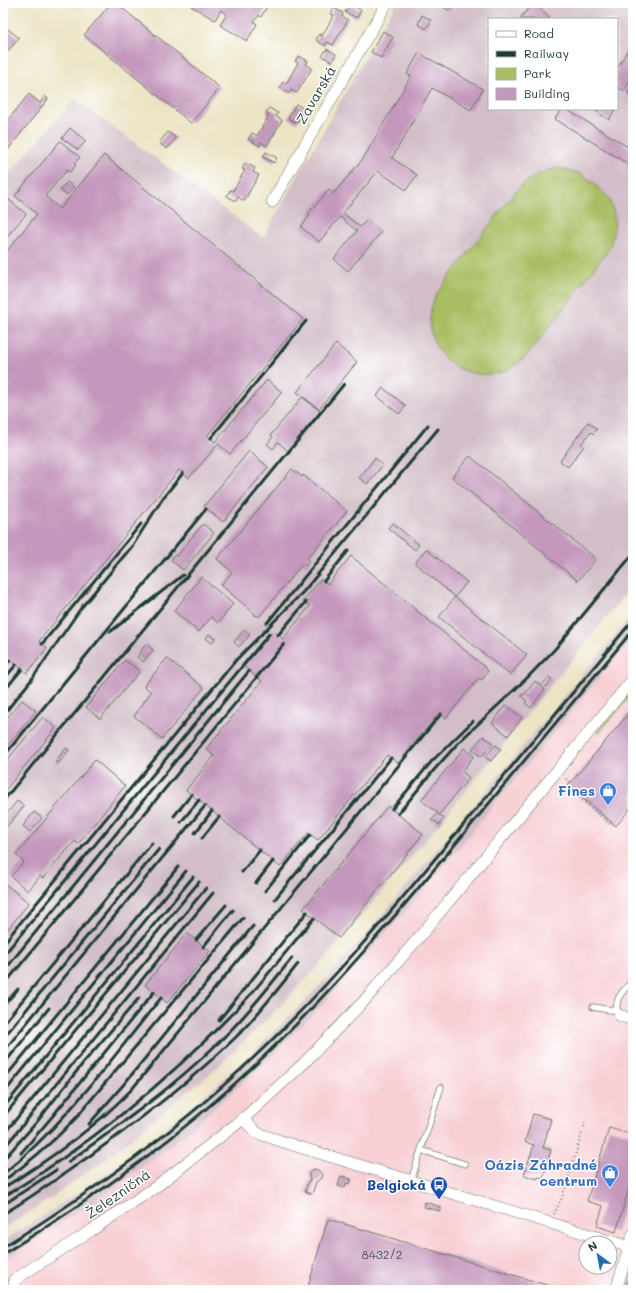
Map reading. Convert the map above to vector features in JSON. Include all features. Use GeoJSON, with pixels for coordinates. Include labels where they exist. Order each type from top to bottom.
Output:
{"type":"FeatureCollection","features":[{"type":"Feature","properties":{"kind":"street","name":"Zavarská"},"geometry":{"type":"LineString","coordinates":[[272,202],[387,3]]}},
{"type":"Feature","properties":{"kind":"street"},"geometry":{"type":"LineString","coordinates":[[631,1248],[299,1147],[257,1133],[243,1119],[303,1064],[364,1001],[421,935],[633,679]]}},
{"type":"Feature","properties":{"kind":"street"},"geometry":{"type":"LineString","coordinates":[[618,1012],[633,1020]]}},
{"type":"Feature","properties":{"kind":"street","name":"Železničná"},"geometry":{"type":"LineString","coordinates":[[15,1290],[14,1280],[157,1186],[243,1119]]}},
{"type":"Feature","properties":{"kind":"street"},"geometry":{"type":"LineString","coordinates":[[616,1290],[631,1248],[633,1234]]}},
{"type":"Feature","properties":{"kind":"lane"},"geometry":{"type":"LineString","coordinates":[[618,1012],[616,1008],[618,997],[633,980]]}},
{"type":"Feature","properties":{"kind":"lane"},"geometry":{"type":"LineString","coordinates":[[593,1007],[618,1012]]}},
{"type":"Feature","properties":{"kind":"lane"},"geometry":{"type":"LineString","coordinates":[[412,1181],[441,1087]]}},
{"type":"Feature","properties":{"kind":"lane"},"geometry":{"type":"LineString","coordinates":[[421,1150],[465,1164]]}},
{"type":"Feature","properties":{"kind":"path"},"geometry":{"type":"LineString","coordinates":[[566,779],[570,782],[566,787],[611,824]]}},
{"type":"Feature","properties":{"kind":"path"},"geometry":{"type":"LineString","coordinates":[[554,1216],[554,1212],[562,1198],[586,1120]]}},
{"type":"Feature","properties":{"kind":"shaded area"},"geometry":{"type":"Polygon","coordinates":[[[396,3],[633,3],[633,587],[630,588],[429,836],[323,961],[276,1010],[218,1067],[107,1158],[50,1199],[3,1229],[3,180],[75,99],[263,238],[396,3]]]}},
{"type":"Feature","properties":{"kind":"shaded area"},"geometry":{"type":"Polygon","coordinates":[[[633,614],[633,637],[407,910],[316,1011],[256,1071],[195,1125],[164,1150],[100,1198],[3,1260],[3,1241],[90,1185],[154,1137],[245,1060],[306,1000],[365,936],[633,614]]]}},
{"type":"Feature","properties":{"kind":"shaded area"},"geometry":{"type":"Polygon","coordinates":[[[633,637],[633,1290],[3,1290],[3,1260],[100,1198],[164,1150],[195,1125],[256,1071],[316,1011],[407,910],[633,637]]]}},
{"type":"Feature","properties":{"kind":"green space"},"geometry":{"type":"Polygon","coordinates":[[[559,168],[581,174],[593,182],[609,198],[615,222],[609,249],[530,352],[519,363],[503,372],[495,374],[478,374],[464,371],[452,364],[442,355],[435,345],[431,333],[430,320],[432,306],[437,293],[515,192],[535,176],[546,171],[559,168]]]}},
{"type":"Feature","properties":{"kind":"green space"},"geometry":{"type":"Polygon","coordinates":[[[633,687],[633,692],[599,733],[598,729],[633,687]]]}},
{"type":"Feature","properties":{"kind":"building"},"geometry":{"type":"Polygon","coordinates":[[[111,3],[116,3],[220,88],[191,123],[84,35],[111,3]]]}},
{"type":"Feature","properties":{"kind":"building"},"geometry":{"type":"Polygon","coordinates":[[[193,3],[269,3],[261,17],[259,15],[254,22],[257,24],[247,41],[220,25],[227,14],[221,10],[215,20],[191,6],[193,3]]]}},
{"type":"Feature","properties":{"kind":"building"},"geometry":{"type":"Polygon","coordinates":[[[436,3],[454,3],[450,11],[436,3]]]}},
{"type":"Feature","properties":{"kind":"building"},"geometry":{"type":"Polygon","coordinates":[[[535,3],[549,18],[520,18],[535,3]]]}},
{"type":"Feature","properties":{"kind":"building"},"geometry":{"type":"Polygon","coordinates":[[[350,4],[361,10],[357,18],[345,12],[350,4]]]}},
{"type":"Feature","properties":{"kind":"building"},"geometry":{"type":"Polygon","coordinates":[[[334,8],[343,13],[342,16],[348,20],[333,45],[327,42],[325,46],[316,40],[319,34],[322,36],[334,15],[331,14],[334,8]]]}},
{"type":"Feature","properties":{"kind":"building"},"geometry":{"type":"Polygon","coordinates":[[[422,15],[431,20],[426,29],[418,24],[422,15]]]}},
{"type":"Feature","properties":{"kind":"building"},"geometry":{"type":"Polygon","coordinates":[[[8,29],[19,38],[3,57],[3,35],[8,29]]]}},
{"type":"Feature","properties":{"kind":"building"},"geometry":{"type":"Polygon","coordinates":[[[383,31],[393,37],[381,58],[371,52],[383,31]]]}},
{"type":"Feature","properties":{"kind":"building"},"geometry":{"type":"Polygon","coordinates":[[[633,40],[633,75],[624,91],[618,88],[618,67],[633,40]]]}},
{"type":"Feature","properties":{"kind":"building"},"geometry":{"type":"Polygon","coordinates":[[[327,49],[336,54],[332,62],[322,56],[327,49]]]}},
{"type":"Feature","properties":{"kind":"building"},"geometry":{"type":"Polygon","coordinates":[[[419,53],[483,89],[471,110],[432,88],[392,158],[417,175],[406,190],[378,171],[343,213],[360,227],[367,220],[381,232],[348,271],[334,259],[357,231],[340,217],[319,242],[301,227],[310,215],[308,214],[329,190],[333,194],[363,159],[411,76],[407,74],[419,53]]]}},
{"type":"Feature","properties":{"kind":"building"},"geometry":{"type":"Polygon","coordinates":[[[299,56],[308,61],[306,64],[312,68],[297,93],[291,90],[289,94],[280,88],[283,82],[286,84],[298,63],[295,61],[299,56]]]}},
{"type":"Feature","properties":{"kind":"building"},"geometry":{"type":"Polygon","coordinates":[[[633,82],[633,96],[627,93],[633,82]]]}},
{"type":"Feature","properties":{"kind":"building"},"geometry":{"type":"Polygon","coordinates":[[[29,94],[40,103],[45,96],[48,99],[3,156],[3,126],[29,94]]]}},
{"type":"Feature","properties":{"kind":"building"},"geometry":{"type":"Polygon","coordinates":[[[296,104],[304,109],[297,123],[288,118],[296,104]]]}},
{"type":"Feature","properties":{"kind":"building"},"geometry":{"type":"Polygon","coordinates":[[[269,108],[278,113],[276,116],[282,120],[267,146],[261,142],[260,146],[248,139],[252,133],[257,136],[269,115],[266,113],[269,108]]]}},
{"type":"Feature","properties":{"kind":"building"},"geometry":{"type":"Polygon","coordinates":[[[561,110],[568,110],[633,150],[633,167],[555,119],[561,110]]]}},
{"type":"Feature","properties":{"kind":"building"},"geometry":{"type":"Polygon","coordinates":[[[594,110],[614,110],[609,120],[594,110]]]}},
{"type":"Feature","properties":{"kind":"building"},"geometry":{"type":"Polygon","coordinates":[[[70,128],[86,141],[78,150],[62,138],[70,128]]]}},
{"type":"Feature","properties":{"kind":"building"},"geometry":{"type":"Polygon","coordinates":[[[168,132],[176,138],[167,149],[159,143],[168,132]]]}},
{"type":"Feature","properties":{"kind":"building"},"geometry":{"type":"Polygon","coordinates":[[[60,141],[80,157],[70,172],[67,170],[45,196],[60,209],[104,155],[303,319],[207,436],[215,442],[267,380],[282,392],[230,454],[218,444],[189,478],[179,470],[39,641],[47,648],[27,673],[3,654],[3,256],[37,214],[15,196],[60,141]]]}},
{"type":"Feature","properties":{"kind":"building"},"geometry":{"type":"Polygon","coordinates":[[[266,152],[277,158],[274,163],[263,157],[266,152]]]}},
{"type":"Feature","properties":{"kind":"building"},"geometry":{"type":"Polygon","coordinates":[[[245,163],[255,168],[253,172],[259,175],[244,201],[238,197],[236,201],[227,196],[230,190],[233,191],[245,170],[242,169],[245,163]]]}},
{"type":"Feature","properties":{"kind":"building"},"geometry":{"type":"Polygon","coordinates":[[[67,182],[74,187],[67,195],[60,190],[67,182]]]}},
{"type":"Feature","properties":{"kind":"building"},"geometry":{"type":"Polygon","coordinates":[[[8,199],[26,214],[6,238],[3,236],[3,205],[8,199]]]}},
{"type":"Feature","properties":{"kind":"building"},"geometry":{"type":"Polygon","coordinates":[[[336,344],[357,362],[319,409],[297,392],[336,344]]]}},
{"type":"Feature","properties":{"kind":"building"},"geometry":{"type":"Polygon","coordinates":[[[383,388],[406,406],[399,414],[377,396],[383,388]]]}},
{"type":"Feature","properties":{"kind":"building"},"geometry":{"type":"Polygon","coordinates":[[[302,397],[320,411],[288,451],[278,442],[273,449],[267,444],[273,437],[271,435],[302,397]]]}},
{"type":"Feature","properties":{"kind":"building"},"geometry":{"type":"Polygon","coordinates":[[[588,422],[597,429],[593,434],[591,432],[581,444],[584,446],[568,467],[560,461],[588,422]]]}},
{"type":"Feature","properties":{"kind":"building"},"geometry":{"type":"Polygon","coordinates":[[[249,451],[268,467],[223,522],[204,506],[249,451]]]}},
{"type":"Feature","properties":{"kind":"building"},"geometry":{"type":"Polygon","coordinates":[[[470,456],[596,559],[578,581],[452,477],[470,456]]]}},
{"type":"Feature","properties":{"kind":"building"},"geometry":{"type":"Polygon","coordinates":[[[375,458],[383,465],[367,484],[359,478],[375,458]]]}},
{"type":"Feature","properties":{"kind":"building"},"geometry":{"type":"Polygon","coordinates":[[[292,469],[302,477],[303,475],[347,511],[307,559],[309,561],[306,566],[303,563],[259,617],[254,615],[255,614],[221,585],[232,572],[217,559],[292,469]]]}},
{"type":"Feature","properties":{"kind":"building"},"geometry":{"type":"Polygon","coordinates":[[[393,523],[419,545],[415,550],[388,528],[393,523]]]}},
{"type":"Feature","properties":{"kind":"building"},"geometry":{"type":"Polygon","coordinates":[[[203,524],[214,533],[183,570],[171,560],[175,555],[177,556],[203,524]]]}},
{"type":"Feature","properties":{"kind":"building"},"geometry":{"type":"Polygon","coordinates":[[[426,549],[467,582],[455,597],[415,563],[426,549]]]}},
{"type":"Feature","properties":{"kind":"building"},"geometry":{"type":"Polygon","coordinates":[[[351,556],[488,671],[482,680],[479,678],[446,718],[439,713],[398,763],[387,755],[318,840],[308,833],[280,867],[186,790],[214,756],[206,749],[262,681],[244,667],[273,631],[283,639],[310,606],[303,601],[321,579],[328,584],[351,556]]]}},
{"type":"Feature","properties":{"kind":"building"},"geometry":{"type":"Polygon","coordinates":[[[201,577],[233,604],[218,623],[211,617],[199,632],[174,611],[201,577]]]}},
{"type":"Feature","properties":{"kind":"building"},"geometry":{"type":"Polygon","coordinates":[[[455,597],[527,655],[510,675],[439,617],[455,597]]]}},
{"type":"Feature","properties":{"kind":"building"},"geometry":{"type":"Polygon","coordinates":[[[244,630],[250,635],[239,647],[234,642],[244,630]]]}},
{"type":"Feature","properties":{"kind":"building"},"geometry":{"type":"Polygon","coordinates":[[[209,634],[215,639],[212,643],[206,638],[209,634]]]}},
{"type":"Feature","properties":{"kind":"building"},"geometry":{"type":"Polygon","coordinates":[[[146,644],[153,650],[143,662],[137,657],[146,644]]]}},
{"type":"Feature","properties":{"kind":"building"},"geometry":{"type":"Polygon","coordinates":[[[167,658],[204,688],[162,739],[134,716],[151,692],[144,686],[167,658]]]}},
{"type":"Feature","properties":{"kind":"building"},"geometry":{"type":"Polygon","coordinates":[[[125,660],[140,671],[100,719],[86,707],[125,660]]]}},
{"type":"Feature","properties":{"kind":"building"},"geometry":{"type":"Polygon","coordinates":[[[549,677],[552,679],[546,687],[543,684],[549,677]]]}},
{"type":"Feature","properties":{"kind":"building"},"geometry":{"type":"Polygon","coordinates":[[[535,681],[545,689],[531,708],[525,703],[527,701],[521,696],[522,694],[524,695],[535,681]]]}},
{"type":"Feature","properties":{"kind":"building"},"geometry":{"type":"Polygon","coordinates":[[[22,700],[36,711],[3,751],[3,723],[22,700]]]}},
{"type":"Feature","properties":{"kind":"building"},"geometry":{"type":"Polygon","coordinates":[[[506,705],[522,718],[508,736],[492,723],[506,705]]]}},
{"type":"Feature","properties":{"kind":"building"},"geometry":{"type":"Polygon","coordinates":[[[633,708],[633,805],[616,826],[568,786],[633,708]]]}},
{"type":"Feature","properties":{"kind":"building"},"geometry":{"type":"Polygon","coordinates":[[[43,717],[56,728],[3,793],[3,765],[43,717]]]}},
{"type":"Feature","properties":{"kind":"building"},"geometry":{"type":"Polygon","coordinates":[[[483,736],[493,743],[481,757],[472,749],[483,736]]]}},
{"type":"Feature","properties":{"kind":"building"},"geometry":{"type":"Polygon","coordinates":[[[495,745],[501,749],[491,761],[485,757],[495,745]]]}},
{"type":"Feature","properties":{"kind":"building"},"geometry":{"type":"Polygon","coordinates":[[[66,748],[69,750],[58,764],[55,762],[66,748]]]}},
{"type":"Feature","properties":{"kind":"building"},"geometry":{"type":"Polygon","coordinates":[[[464,748],[474,756],[462,771],[469,778],[439,815],[444,818],[439,825],[435,821],[431,821],[438,813],[421,800],[464,748]]]}},
{"type":"Feature","properties":{"kind":"building"},"geometry":{"type":"Polygon","coordinates":[[[95,760],[125,786],[78,844],[75,841],[43,878],[40,876],[28,891],[11,876],[24,862],[16,855],[95,760]]]}},
{"type":"Feature","properties":{"kind":"building"},"geometry":{"type":"Polygon","coordinates":[[[17,801],[24,806],[3,831],[3,818],[17,801]]]}},
{"type":"Feature","properties":{"kind":"building"},"geometry":{"type":"Polygon","coordinates":[[[388,806],[423,834],[339,938],[303,909],[388,806]]]}},
{"type":"Feature","properties":{"kind":"building"},"geometry":{"type":"Polygon","coordinates":[[[34,812],[42,818],[30,832],[23,826],[34,812]]]}},
{"type":"Feature","properties":{"kind":"building"},"geometry":{"type":"Polygon","coordinates":[[[3,882],[29,903],[3,935],[3,882]]]}},
{"type":"Feature","properties":{"kind":"building"},"geometry":{"type":"Polygon","coordinates":[[[187,933],[210,951],[167,1003],[145,985],[187,933]]]}},
{"type":"Feature","properties":{"kind":"building"},"geometry":{"type":"Polygon","coordinates":[[[533,1114],[551,1119],[543,1148],[551,1150],[543,1178],[538,1177],[537,1179],[524,1175],[534,1145],[525,1142],[533,1114]]]}},
{"type":"Feature","properties":{"kind":"building","name":"Oázis Záhradné centrum"},"geometry":{"type":"Polygon","coordinates":[[[609,1128],[633,1135],[633,1175],[616,1232],[597,1226],[603,1206],[587,1201],[609,1128]]]}},
{"type":"Feature","properties":{"kind":"building"},"geometry":{"type":"Polygon","coordinates":[[[316,1169],[322,1174],[321,1178],[316,1182],[312,1194],[305,1192],[308,1181],[310,1181],[309,1173],[316,1169]]]}},
{"type":"Feature","properties":{"kind":"building"},"geometry":{"type":"Polygon","coordinates":[[[341,1176],[351,1179],[350,1184],[346,1183],[345,1188],[338,1186],[341,1176]]]}},
{"type":"Feature","properties":{"kind":"building"},"geometry":{"type":"Polygon","coordinates":[[[425,1202],[441,1207],[440,1211],[424,1207],[425,1202]]]}},
{"type":"Feature","properties":{"kind":"building"},"geometry":{"type":"Polygon","coordinates":[[[328,1219],[563,1290],[307,1290],[328,1219]]]}},
{"type":"Feature","properties":{"kind":"building"},"geometry":{"type":"Polygon","coordinates":[[[633,1265],[633,1290],[625,1290],[633,1265]]]}},
{"type":"Feature","properties":{"kind":"railway"},"geometry":{"type":"LineString","coordinates":[[211,438],[306,321]]}},
{"type":"Feature","properties":{"kind":"railway"},"geometry":{"type":"LineString","coordinates":[[3,801],[344,384]]}},
{"type":"Feature","properties":{"kind":"railway"},"geometry":{"type":"LineString","coordinates":[[267,623],[428,425]]}},
{"type":"Feature","properties":{"kind":"railway"},"geometry":{"type":"LineString","coordinates":[[3,944],[236,660],[304,591],[438,429]]}},
{"type":"Feature","properties":{"kind":"railway"},"geometry":{"type":"LineString","coordinates":[[3,715],[32,679],[81,608],[133,545],[163,498],[183,473]]}},
{"type":"Feature","properties":{"kind":"railway"},"geometry":{"type":"LineString","coordinates":[[3,757],[206,509]]}},
{"type":"Feature","properties":{"kind":"railway"},"geometry":{"type":"LineString","coordinates":[[42,644],[141,524]]}},
{"type":"Feature","properties":{"kind":"railway"},"geometry":{"type":"LineString","coordinates":[[324,581],[348,551]]}},
{"type":"Feature","properties":{"kind":"railway"},"geometry":{"type":"LineString","coordinates":[[398,814],[459,742],[527,678],[555,649],[633,554]]}},
{"type":"Feature","properties":{"kind":"railway"},"geometry":{"type":"LineString","coordinates":[[110,632],[183,575]]}},
{"type":"Feature","properties":{"kind":"railway"},"geometry":{"type":"LineString","coordinates":[[278,635],[306,602]]}},
{"type":"Feature","properties":{"kind":"railway"},"geometry":{"type":"LineString","coordinates":[[3,1247],[100,1183],[162,1137],[221,1087],[279,1033],[334,976],[387,916],[633,620]]}},
{"type":"Feature","properties":{"kind":"railway"},"geometry":{"type":"LineString","coordinates":[[3,1254],[69,1212],[133,1167],[165,1143],[225,1093],[254,1066],[310,1010],[390,921],[633,630]]}},
{"type":"Feature","properties":{"kind":"railway"},"geometry":{"type":"LineString","coordinates":[[3,956],[269,634]]}},
{"type":"Feature","properties":{"kind":"railway"},"geometry":{"type":"LineString","coordinates":[[3,986],[284,644]]}},
{"type":"Feature","properties":{"kind":"railway"},"geometry":{"type":"LineString","coordinates":[[3,669],[10,660]]}},
{"type":"Feature","properties":{"kind":"railway"},"geometry":{"type":"LineString","coordinates":[[3,680],[16,665]]}},
{"type":"Feature","properties":{"kind":"railway"},"geometry":{"type":"LineString","coordinates":[[3,692],[22,669]]}},
{"type":"Feature","properties":{"kind":"railway"},"geometry":{"type":"LineString","coordinates":[[3,972],[249,671]]}},
{"type":"Feature","properties":{"kind":"railway"},"geometry":{"type":"LineString","coordinates":[[3,1188],[71,1143],[103,1117],[132,1089],[441,714]]}},
{"type":"Feature","properties":{"kind":"railway"},"geometry":{"type":"LineString","coordinates":[[392,809],[432,761],[473,721]]}},
{"type":"Feature","properties":{"kind":"railway"},"geometry":{"type":"LineString","coordinates":[[275,899],[391,758]]}},
{"type":"Feature","properties":{"kind":"railway"},"geometry":{"type":"LineString","coordinates":[[174,816],[192,794]]}},
{"type":"Feature","properties":{"kind":"railway"},"geometry":{"type":"LineString","coordinates":[[181,822],[199,800]]}},
{"type":"Feature","properties":{"kind":"railway"},"geometry":{"type":"LineString","coordinates":[[3,1052],[205,806]]}},
{"type":"Feature","properties":{"kind":"railway"},"geometry":{"type":"LineString","coordinates":[[195,833],[212,811]]}},
{"type":"Feature","properties":{"kind":"railway"},"geometry":{"type":"LineString","coordinates":[[202,838],[219,817]]}},
{"type":"Feature","properties":{"kind":"railway"},"geometry":{"type":"LineString","coordinates":[[265,891],[310,835]]}},
{"type":"Feature","properties":{"kind":"railway"},"geometry":{"type":"LineString","coordinates":[[3,1024],[152,843]]}},
{"type":"Feature","properties":{"kind":"railway"},"geometry":{"type":"LineString","coordinates":[[3,1038],[159,849]]}},
{"type":"Feature","properties":{"kind":"railway"},"geometry":{"type":"LineString","coordinates":[[242,872],[260,850]]}},
{"type":"Feature","properties":{"kind":"railway"},"geometry":{"type":"LineString","coordinates":[[256,883],[273,861]]}},
{"type":"Feature","properties":{"kind":"railway"},"geometry":{"type":"LineString","coordinates":[[3,1080],[178,867]]}},
{"type":"Feature","properties":{"kind":"railway"},"geometry":{"type":"LineString","coordinates":[[3,1094],[186,871]]}},
{"type":"Feature","properties":{"kind":"railway"},"geometry":{"type":"LineString","coordinates":[[3,1108],[193,877]]}},
{"type":"Feature","properties":{"kind":"railway"},"geometry":{"type":"LineString","coordinates":[[3,1117],[199,882]]}},
{"type":"Feature","properties":{"kind":"railway"},"geometry":{"type":"LineString","coordinates":[[3,1135],[206,888]]}},
{"type":"Feature","properties":{"kind":"railway"},"geometry":{"type":"LineString","coordinates":[[3,1149],[213,893]]}},
{"type":"Feature","properties":{"kind":"railway"},"geometry":{"type":"LineString","coordinates":[[196,940],[226,905]]}},
{"type":"Feature","properties":{"kind":"railway"},"geometry":{"type":"LineString","coordinates":[[203,947],[233,910]]}},
{"type":"Feature","properties":{"kind":"railway"},"geometry":{"type":"LineString","coordinates":[[219,1020],[307,912]]}},
{"type":"Feature","properties":{"kind":"railway"},"geometry":{"type":"LineString","coordinates":[[3,1181],[40,1152],[75,1119],[243,918]]}},
{"type":"Feature","properties":{"kind":"railway"},"geometry":{"type":"LineString","coordinates":[[3,1197],[70,1153],[134,1105],[164,1079],[194,1052],[250,995],[314,918]]}},
{"type":"Feature","properties":{"kind":"railway"},"geometry":{"type":"LineString","coordinates":[[89,1124],[124,1084],[253,926]]}},
{"type":"Feature","properties":{"kind":"railway"},"geometry":{"type":"LineString","coordinates":[[68,1162],[145,1106],[200,1060],[247,1013],[292,958]]}},
{"type":"Feature","properties":{"kind":"railway"},"geometry":{"type":"LineString","coordinates":[[3,1214],[37,1193],[91,1155],[183,1084],[235,1038],[268,1002],[298,964]]}},
{"type":"Feature","properties":{"kind":"railway"},"geometry":{"type":"LineString","coordinates":[[3,1006],[18,989]]}},
{"type":"Feature","properties":{"kind":"railway"},"geometry":{"type":"LineString","coordinates":[[21,1153],[154,992]]}},
{"type":"Feature","properties":{"kind":"railway"},"geometry":{"type":"LineString","coordinates":[[3,1160],[36,1123],[84,1062],[139,998]]}},
{"type":"Feature","properties":{"kind":"railway"},"geometry":{"type":"LineString","coordinates":[[3,1174],[26,1155],[67,1113],[161,998]]}},
{"type":"Feature","properties":{"kind":"railway"},"geometry":{"type":"LineString","coordinates":[[3,1065],[49,1008]]}},
{"type":"Feature","properties":{"kind":"railway"},"geometry":{"type":"LineString","coordinates":[[3,1205],[56,1170]]}},
{"type":"Feature","properties":{"kind":"place","name":"Fines"},"geometry":{"type":"Point","coordinates":[608,806]}},
{"type":"Feature","properties":{"kind":"place","name":"Oázis Záhradné centrum"},"geometry":{"type":"Point","coordinates":[610,1188]}},
{"type":"Feature","properties":{"kind":"place","name":"Belgická"},"geometry":{"type":"Point","coordinates":[439,1200]}}]}
